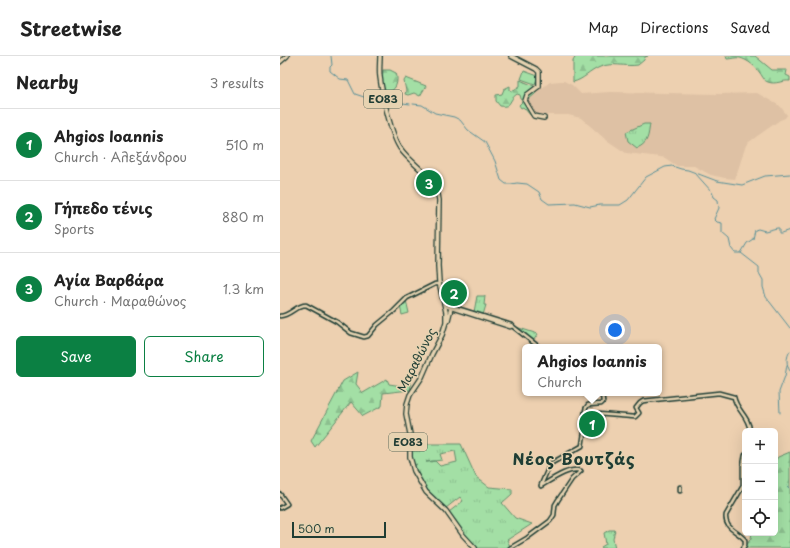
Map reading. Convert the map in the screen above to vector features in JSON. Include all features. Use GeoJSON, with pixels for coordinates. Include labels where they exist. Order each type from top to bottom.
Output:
{"type":"FeatureCollection","features":[{"type":"Feature","properties":{"kind":"main road"},"geometry":{"type":"LineString","coordinates":[[280,62],[287,56]]}},
{"type":"Feature","properties":{"kind":"main road","name":"Μαραθώνος"},"geometry":{"type":"LineString","coordinates":[[379,56],[378,78],[394,141],[401,152],[427,178],[434,187],[436,194],[438,208],[436,268],[439,284],[446,305],[445,326],[422,377],[410,395],[407,404],[406,414],[410,434],[410,459],[414,471],[426,492],[446,511],[474,548]]}},
{"type":"Feature","properties":{"kind":"main road"},"geometry":{"type":"LineString","coordinates":[[511,56],[539,72],[539,86],[526,95],[525,101],[534,116],[544,118]]}},
{"type":"Feature","properties":{"kind":"main road","name":"Μαραθώνος"},"geometry":{"type":"LineString","coordinates":[[446,305],[441,332],[405,403],[404,413],[408,437],[408,457],[412,469],[425,493],[445,512],[474,548]]}},
{"type":"Feature","properties":{"kind":"street"},"geometry":{"type":"LineString","coordinates":[[282,316],[300,305],[306,305],[338,322],[351,332],[361,337],[368,336],[377,325],[407,298],[439,284]]}},
{"type":"Feature","properties":{"kind":"street"},"geometry":{"type":"LineString","coordinates":[[446,305],[510,327],[512,326],[535,344]]}},
{"type":"Feature","properties":{"kind":"street"},"geometry":{"type":"LineString","coordinates":[[585,413],[635,416],[639,413],[636,408],[643,401],[719,393],[734,397],[749,422],[750,428]]}},
{"type":"Feature","properties":{"kind":"street"},"geometry":{"type":"LineString","coordinates":[[510,548],[527,538],[552,518],[558,500],[573,478],[581,471],[570,470],[541,486],[550,465],[582,446],[587,405],[602,403],[602,396]]}},
{"type":"Feature","properties":{"kind":"street"},"geometry":{"type":"LineString","coordinates":[[743,464],[743,486],[726,518],[728,526],[745,540],[743,548]]}},
{"type":"Feature","properties":{"kind":"street"},"geometry":{"type":"LineString","coordinates":[[280,494],[287,504],[280,508]]}},
{"type":"Feature","properties":{"kind":"shaded area"},"geometry":{"type":"Polygon","coordinates":[[[564,81],[572,85],[581,94],[610,92],[720,94],[757,93],[780,106],[787,115],[785,118],[780,120],[746,145],[735,179],[725,178],[711,175],[694,166],[677,166],[665,158],[626,153],[605,139],[581,118],[568,115],[535,115],[527,100],[550,82],[564,81]]]}},
{"type":"Feature","properties":{"kind":"green space"},"geometry":{"type":"Polygon","coordinates":[[[576,56],[648,56],[645,57],[644,60],[638,65],[609,65],[600,67],[573,82],[573,61],[576,56]]]}},
{"type":"Feature","properties":{"kind":"green space"},"geometry":{"type":"Polygon","coordinates":[[[726,56],[755,56],[772,70],[787,70],[786,75],[790,77],[790,81],[771,83],[765,80],[756,68],[749,62],[738,58],[727,59],[726,56]]]}},
{"type":"Feature","properties":{"kind":"green space"},"geometry":{"type":"Polygon","coordinates":[[[383,70],[390,70],[396,73],[397,83],[392,91],[385,92],[382,82],[383,70]]]}},
{"type":"Feature","properties":{"kind":"green space"},"geometry":{"type":"Polygon","coordinates":[[[524,71],[538,76],[535,84],[521,79],[524,71]]]}},
{"type":"Feature","properties":{"kind":"green space"},"geometry":{"type":"Polygon","coordinates":[[[406,78],[426,86],[420,96],[414,93],[408,95],[405,94],[406,91],[404,81],[406,78]]]}},
{"type":"Feature","properties":{"kind":"green space"},"geometry":{"type":"Polygon","coordinates":[[[520,80],[534,86],[536,93],[527,101],[534,116],[533,118],[523,107],[521,108],[519,105],[522,102],[520,95],[517,94],[514,96],[506,106],[500,106],[496,101],[496,95],[502,94],[504,89],[510,86],[510,90],[512,91],[520,86],[520,80]]]}},
{"type":"Feature","properties":{"kind":"green space"},"geometry":{"type":"Polygon","coordinates":[[[644,124],[650,124],[648,135],[644,144],[637,148],[628,141],[626,132],[644,124]]]}},
{"type":"Feature","properties":{"kind":"green space"},"geometry":{"type":"Polygon","coordinates":[[[446,288],[460,288],[460,297],[456,297],[456,306],[447,303],[446,288]]]}},
{"type":"Feature","properties":{"kind":"green space"},"geometry":{"type":"Polygon","coordinates":[[[477,296],[485,296],[484,305],[486,305],[483,315],[474,312],[477,296]]]}},
{"type":"Feature","properties":{"kind":"green space"},"geometry":{"type":"Polygon","coordinates":[[[406,300],[409,313],[402,315],[400,306],[406,300]]]}},
{"type":"Feature","properties":{"kind":"green space"},"geometry":{"type":"Polygon","coordinates":[[[516,327],[538,334],[533,341],[516,327]]]}},
{"type":"Feature","properties":{"kind":"green space"},"geometry":{"type":"Polygon","coordinates":[[[358,372],[356,384],[363,393],[387,379],[389,384],[402,386],[408,380],[411,385],[410,390],[383,393],[382,406],[363,416],[351,402],[315,447],[311,441],[343,381],[358,372]]]}},
{"type":"Feature","properties":{"kind":"green space"},"geometry":{"type":"Polygon","coordinates":[[[411,444],[461,444],[476,477],[489,487],[512,489],[512,494],[502,503],[515,518],[532,524],[507,540],[510,546],[508,548],[477,548],[449,512],[463,501],[460,497],[446,508],[428,491],[414,468],[417,464],[413,466],[411,444]],[[455,451],[440,454],[442,460],[426,462],[435,461],[440,466],[457,462],[455,451]]]}},
{"type":"Feature","properties":{"kind":"green space"},"geometry":{"type":"Polygon","coordinates":[[[790,452],[790,548],[745,548],[751,536],[778,536],[778,457],[790,452]]]}},
{"type":"Feature","properties":{"kind":"green space"},"geometry":{"type":"Polygon","coordinates":[[[609,530],[615,530],[613,539],[615,548],[601,548],[606,544],[604,533],[609,530]]]}},
{"type":"Feature","properties":{"kind":"waterway"},"geometry":{"type":"LineString","coordinates":[[331,56],[332,65],[330,67],[330,71],[340,79],[348,80],[355,94],[370,99],[381,100]]}},
{"type":"Feature","properties":{"kind":"waterway"},"geometry":{"type":"LineString","coordinates":[[388,101],[410,104]]}},
{"type":"Feature","properties":{"kind":"waterway"},"geometry":{"type":"LineString","coordinates":[[413,104],[422,105],[435,113],[454,117],[460,120],[468,130],[485,142],[495,161],[501,180],[506,184],[527,184],[539,192],[542,199],[549,204],[575,203],[590,207],[600,205],[620,205],[628,200],[646,177],[665,167],[672,166],[688,170],[717,181],[742,185],[765,176],[790,174]]}},
{"type":"Feature","properties":{"kind":"waterway"},"geometry":{"type":"LineString","coordinates":[[695,173],[718,200],[719,208],[714,219],[717,222],[722,223],[722,233],[729,239],[731,248],[735,253],[741,253],[747,243],[753,239],[755,230],[758,229],[765,231],[779,228],[779,233],[790,230]]}},
{"type":"Feature","properties":{"kind":"waterway"},"geometry":{"type":"LineString","coordinates":[[741,253],[759,267],[759,273],[763,280],[763,287],[766,297],[790,328]]}},
{"type":"Feature","properties":{"kind":"waterway"},"geometry":{"type":"LineString","coordinates":[[790,351],[787,361],[790,371]]}},
{"type":"Feature","properties":{"kind":"waterway"},"geometry":{"type":"LineString","coordinates":[[780,413],[779,392],[785,376],[787,365]]}},
{"type":"Feature","properties":{"kind":"place","name":"Αγία Βαρβάρα"},"geometry":{"type":"Point","coordinates":[429,183]}},
{"type":"Feature","properties":{"kind":"place","name":"Γήπεδο τένις"},"geometry":{"type":"Point","coordinates":[454,293]}},
{"type":"Feature","properties":{"kind":"place","name":"Ahgios Ioannis"},"geometry":{"type":"Point","coordinates":[592,424]}},
{"type":"Feature","properties":{"kind":"district","name":"Νέος Βουτζάς"},"geometry":{"type":"Point","coordinates":[574,459]}}]}
